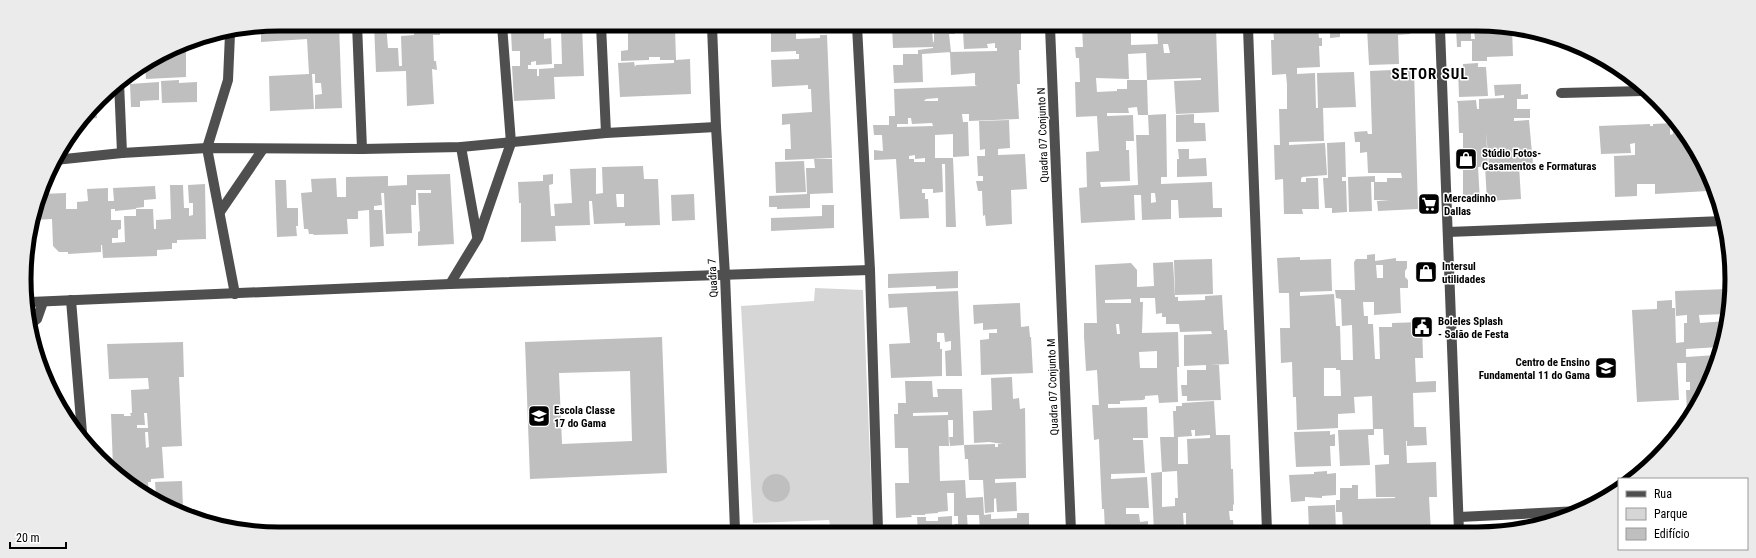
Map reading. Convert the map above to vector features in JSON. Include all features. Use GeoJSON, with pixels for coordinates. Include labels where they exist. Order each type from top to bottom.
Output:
{"type":"FeatureCollection","features":[{"type":"Feature","properties":{"kind":"street"},"geometry":{"type":"LineString","coordinates":[[357,31],[362,149]]}},
{"type":"Feature","properties":{"kind":"street"},"geometry":{"type":"LineString","coordinates":[[450,284],[478,238],[511,143],[502,31]]}},
{"type":"Feature","properties":{"kind":"street"},"geometry":{"type":"LineString","coordinates":[[601,31],[606,133]]}},
{"type":"Feature","properties":{"kind":"street","name":"Quadra 7"},"geometry":{"type":"LineString","coordinates":[[712,31],[716,127],[725,275],[735,527]]}},
{"type":"Feature","properties":{"kind":"street"},"geometry":{"type":"LineString","coordinates":[[857,31],[870,270],[878,527]]}},
{"type":"Feature","properties":{"kind":"street","name":"Quadra 07 Conjunto N"},"geometry":{"type":"LineString","coordinates":[[1050,31],[1060,242]]}},
{"type":"Feature","properties":{"kind":"street"},"geometry":{"type":"LineString","coordinates":[[1248,31],[1266,527]]}},
{"type":"Feature","properties":{"kind":"street"},"geometry":{"type":"LineString","coordinates":[[1440,31],[1460,527]]}},
{"type":"Feature","properties":{"kind":"street"},"geometry":{"type":"LineString","coordinates":[[230,36],[228,80],[207,148],[235,294]]}},
{"type":"Feature","properties":{"kind":"street"},"geometry":{"type":"LineString","coordinates":[[119,89],[122,153]]}},
{"type":"Feature","properties":{"kind":"street"},"geometry":{"type":"LineString","coordinates":[[1560,93],[1639,91]]}},
{"type":"Feature","properties":{"kind":"street"},"geometry":{"type":"LineString","coordinates":[[62,159],[122,153],[207,148],[362,149],[461,147],[606,133],[716,127]]}},
{"type":"Feature","properties":{"kind":"street"},"geometry":{"type":"LineString","coordinates":[[461,147],[478,238]]}},
{"type":"Feature","properties":{"kind":"street"},"geometry":{"type":"LineString","coordinates":[[220,212],[262,149]]}},
{"type":"Feature","properties":{"kind":"street"},"geometry":{"type":"LineString","coordinates":[[1448,232],[1718,221]]}},
{"type":"Feature","properties":{"kind":"street","name":"Quadra 07 Conjunto M"},"geometry":{"type":"LineString","coordinates":[[1060,242],[1071,527]]}},
{"type":"Feature","properties":{"kind":"street"},"geometry":{"type":"LineString","coordinates":[[32,302],[450,284],[870,270]]}},
{"type":"Feature","properties":{"kind":"street"},"geometry":{"type":"LineString","coordinates":[[71,300],[81,428]]}},
{"type":"Feature","properties":{"kind":"street"},"geometry":{"type":"LineString","coordinates":[[35,321],[37,319],[43,302]]}},
{"type":"Feature","properties":{"kind":"street"},"geometry":{"type":"LineString","coordinates":[[1459,518],[1562,512]]}},
{"type":"Feature","properties":{"kind":"green space"},"geometry":{"type":"Polygon","coordinates":[[[815,288],[863,290],[873,527],[830,527],[829,520],[753,523],[741,306],[814,301],[815,288]]]}},
{"type":"Feature","properties":{"kind":"building"},"geometry":{"type":"Polygon","coordinates":[[[339,31],[342,108],[315,109],[315,95],[322,94],[321,83],[315,83],[315,74],[312,74],[314,109],[270,111],[269,76],[309,74],[307,39],[261,42],[261,32],[339,31]]]}},
{"type":"Feature","properties":{"kind":"building"},"geometry":{"type":"Polygon","coordinates":[[[374,31],[387,31],[388,48],[398,48],[399,66],[402,66],[401,36],[414,35],[414,31],[440,31],[440,35],[433,35],[434,61],[436,61],[437,70],[432,69],[434,104],[407,106],[406,71],[376,72],[374,31]]]}},
{"type":"Feature","properties":{"kind":"building"},"geometry":{"type":"Polygon","coordinates":[[[544,31],[544,39],[551,38],[552,64],[536,65],[536,61],[531,62],[531,65],[528,65],[528,69],[537,69],[537,76],[539,76],[539,69],[554,68],[554,64],[562,64],[561,31],[582,31],[584,76],[554,77],[555,99],[514,101],[512,66],[520,66],[520,51],[512,51],[511,32],[544,31]]]}},
{"type":"Feature","properties":{"kind":"building"},"geometry":{"type":"Polygon","coordinates":[[[628,31],[675,31],[676,60],[690,59],[691,94],[620,97],[618,63],[634,62],[635,67],[636,65],[674,63],[674,60],[660,60],[660,57],[649,57],[649,60],[621,61],[621,51],[628,50],[628,31]]]}},
{"type":"Feature","properties":{"kind":"building"},"geometry":{"type":"Polygon","coordinates":[[[771,31],[796,31],[796,39],[820,38],[820,35],[827,35],[832,158],[785,160],[785,149],[791,149],[790,124],[782,125],[782,114],[812,112],[811,89],[808,89],[808,85],[772,87],[771,60],[799,59],[799,54],[796,54],[796,51],[771,52],[771,31]]]}},
{"type":"Feature","properties":{"kind":"building"},"geometry":{"type":"Polygon","coordinates":[[[796,31],[827,31],[797,32],[796,31]]]}},
{"type":"Feature","properties":{"kind":"building"},"geometry":{"type":"Polygon","coordinates":[[[892,31],[932,31],[933,43],[934,31],[955,31],[955,34],[949,34],[951,52],[997,51],[997,48],[995,48],[995,43],[987,44],[988,48],[964,49],[963,31],[1021,31],[1021,50],[1019,50],[1020,84],[1017,84],[1019,119],[969,121],[969,114],[962,114],[963,122],[968,122],[969,156],[953,157],[953,134],[935,135],[935,158],[953,158],[956,227],[946,227],[945,164],[942,164],[943,192],[933,193],[933,189],[922,189],[922,193],[925,193],[925,199],[928,199],[929,218],[900,219],[896,159],[874,160],[874,150],[883,151],[882,135],[874,135],[873,125],[889,125],[889,116],[895,116],[894,89],[977,86],[975,85],[975,73],[951,75],[950,52],[922,54],[923,82],[894,83],[893,65],[903,65],[903,54],[918,54],[918,50],[933,47],[893,48],[892,31]],[[938,98],[926,99],[924,101],[938,101],[938,98]],[[908,118],[908,124],[897,124],[897,127],[933,126],[932,123],[912,124],[911,118],[908,118]],[[915,155],[909,156],[909,159],[914,159],[914,162],[925,162],[925,158],[915,159],[915,155]]]}},
{"type":"Feature","properties":{"kind":"building"},"geometry":{"type":"Polygon","coordinates":[[[1082,31],[1131,31],[1131,45],[1158,44],[1157,31],[1216,31],[1219,112],[1176,114],[1174,81],[1201,80],[1201,78],[1147,80],[1148,115],[1166,114],[1167,177],[1161,177],[1161,184],[1212,182],[1213,208],[1222,208],[1222,217],[1179,218],[1178,200],[1171,200],[1171,219],[1142,220],[1141,195],[1134,195],[1135,220],[1081,223],[1079,188],[1087,187],[1086,152],[1099,151],[1097,116],[1076,117],[1075,82],[1080,82],[1079,58],[1076,58],[1075,47],[1083,47],[1082,31]],[[1163,44],[1164,53],[1170,53],[1168,44],[1163,44]],[[1146,53],[1128,54],[1129,79],[1096,78],[1097,92],[1127,89],[1127,80],[1147,80],[1146,53]],[[1137,107],[1128,108],[1129,113],[1107,113],[1107,116],[1133,115],[1134,141],[1126,141],[1126,150],[1129,150],[1130,181],[1100,182],[1101,187],[1138,185],[1136,135],[1149,135],[1148,115],[1138,115],[1137,107]],[[1151,193],[1151,203],[1156,202],[1155,193],[1151,193]]]}},
{"type":"Feature","properties":{"kind":"building"},"geometry":{"type":"Polygon","coordinates":[[[1273,31],[1318,31],[1319,38],[1322,38],[1322,46],[1319,46],[1320,67],[1297,68],[1297,74],[1315,73],[1316,108],[1318,108],[1317,73],[1354,72],[1356,107],[1323,108],[1324,141],[1289,142],[1289,145],[1325,143],[1327,175],[1302,177],[1301,179],[1301,182],[1306,182],[1306,178],[1318,178],[1319,209],[1302,209],[1303,214],[1284,214],[1283,179],[1275,180],[1274,145],[1280,145],[1279,109],[1287,109],[1287,85],[1286,74],[1272,75],[1271,40],[1274,40],[1273,31]]]}},
{"type":"Feature","properties":{"kind":"building"},"geometry":{"type":"Polygon","coordinates":[[[1330,31],[1340,31],[1340,37],[1330,38],[1330,31]]]}},
{"type":"Feature","properties":{"kind":"building"},"geometry":{"type":"Polygon","coordinates":[[[1367,31],[1410,31],[1410,34],[1398,35],[1399,64],[1369,65],[1367,31]]]}},
{"type":"Feature","properties":{"kind":"building"},"geometry":{"type":"Polygon","coordinates":[[[1456,31],[1471,31],[1471,39],[1475,39],[1474,31],[1512,34],[1513,56],[1487,57],[1487,61],[1472,61],[1472,41],[1461,41],[1461,47],[1457,47],[1456,31]]]}},
{"type":"Feature","properties":{"kind":"building"},"geometry":{"type":"Polygon","coordinates":[[[186,49],[186,77],[146,79],[145,70],[186,49]]]}},
{"type":"Feature","properties":{"kind":"building"},"geometry":{"type":"Polygon","coordinates":[[[1478,63],[1478,67],[1486,67],[1488,96],[1459,97],[1458,69],[1463,68],[1463,64],[1478,63]]]}},
{"type":"Feature","properties":{"kind":"building"},"geometry":{"type":"Polygon","coordinates":[[[1414,69],[1418,209],[1378,211],[1377,201],[1390,200],[1374,200],[1374,182],[1371,182],[1372,211],[1349,212],[1348,177],[1375,176],[1375,182],[1387,182],[1387,178],[1402,178],[1401,173],[1368,173],[1367,152],[1360,153],[1360,142],[1355,142],[1354,132],[1367,131],[1368,134],[1372,134],[1370,71],[1414,69]]]}},
{"type":"Feature","properties":{"kind":"building"},"geometry":{"type":"Polygon","coordinates":[[[179,80],[179,83],[197,82],[197,102],[162,103],[161,81],[179,80]]]}},
{"type":"Feature","properties":{"kind":"building"},"geometry":{"type":"Polygon","coordinates":[[[159,82],[159,100],[140,101],[140,107],[131,107],[130,84],[159,82]]]}},
{"type":"Feature","properties":{"kind":"building"},"geometry":{"type":"Polygon","coordinates":[[[1521,84],[1521,95],[1528,94],[1528,99],[1517,99],[1517,109],[1530,109],[1530,118],[1514,118],[1514,121],[1529,120],[1533,164],[1519,165],[1521,199],[1487,201],[1485,166],[1478,167],[1480,201],[1463,202],[1463,133],[1459,133],[1457,101],[1476,100],[1477,109],[1479,109],[1479,99],[1504,98],[1504,95],[1495,96],[1494,85],[1521,84]],[[1486,132],[1488,166],[1489,166],[1486,132]]]}},
{"type":"Feature","properties":{"kind":"building"},"geometry":{"type":"Polygon","coordinates":[[[96,112],[97,118],[90,119],[96,112]]]}},
{"type":"Feature","properties":{"kind":"building"},"geometry":{"type":"Polygon","coordinates":[[[1194,114],[1194,123],[1205,123],[1206,141],[1176,142],[1176,115],[1194,114]]]}},
{"type":"Feature","properties":{"kind":"building"},"geometry":{"type":"Polygon","coordinates":[[[1009,120],[1010,148],[998,149],[998,155],[1025,154],[1027,189],[1011,190],[1012,224],[986,226],[985,215],[983,216],[982,191],[978,191],[976,181],[983,181],[983,176],[978,176],[977,156],[985,156],[985,149],[980,150],[979,121],[1009,120]]]}},
{"type":"Feature","properties":{"kind":"building"},"geometry":{"type":"Polygon","coordinates":[[[1670,123],[1673,127],[1670,127],[1670,135],[1673,134],[1674,128],[1692,155],[1708,191],[1655,194],[1655,184],[1637,184],[1637,196],[1615,197],[1614,156],[1635,155],[1635,143],[1630,144],[1631,153],[1601,154],[1599,126],[1650,124],[1650,126],[1653,126],[1653,124],[1670,123]]]}},
{"type":"Feature","properties":{"kind":"building"},"geometry":{"type":"Polygon","coordinates":[[[1345,142],[1346,177],[1342,177],[1342,181],[1346,181],[1347,212],[1332,213],[1332,208],[1325,208],[1323,178],[1328,178],[1327,143],[1345,142]]]}},
{"type":"Feature","properties":{"kind":"building"},"geometry":{"type":"Polygon","coordinates":[[[1178,149],[1189,149],[1189,159],[1206,158],[1207,176],[1177,177],[1177,159],[1179,159],[1178,149]]]}},
{"type":"Feature","properties":{"kind":"building"},"geometry":{"type":"Polygon","coordinates":[[[814,159],[832,159],[833,193],[810,194],[810,208],[777,209],[777,207],[769,207],[769,196],[807,194],[806,168],[815,168],[814,159]]]}},
{"type":"Feature","properties":{"kind":"building"},"geometry":{"type":"Polygon","coordinates":[[[804,161],[806,192],[776,193],[775,162],[804,161]]]}},
{"type":"Feature","properties":{"kind":"building"},"geometry":{"type":"Polygon","coordinates":[[[643,166],[644,179],[658,179],[660,225],[625,226],[625,223],[594,224],[592,201],[589,201],[590,225],[555,226],[556,241],[521,242],[521,203],[519,203],[518,182],[543,181],[543,175],[553,174],[553,184],[549,185],[551,216],[555,216],[554,204],[572,203],[570,169],[596,168],[596,194],[603,193],[602,167],[643,166]],[[616,194],[617,207],[624,207],[624,194],[616,194]]]}},
{"type":"Feature","properties":{"kind":"building"},"geometry":{"type":"Polygon","coordinates":[[[450,174],[454,244],[418,246],[418,232],[420,231],[418,193],[431,193],[431,190],[416,190],[416,205],[411,205],[412,233],[386,234],[384,193],[381,193],[382,205],[374,206],[374,210],[382,210],[384,246],[370,247],[369,210],[358,211],[358,219],[347,219],[348,234],[314,235],[309,234],[308,229],[304,229],[301,193],[312,192],[311,179],[336,178],[337,197],[346,197],[346,177],[388,176],[388,186],[407,185],[407,175],[450,174]]]}},
{"type":"Feature","properties":{"kind":"building"},"geometry":{"type":"Polygon","coordinates":[[[275,180],[286,180],[287,208],[298,208],[298,226],[296,226],[297,236],[277,237],[275,180]]]}},
{"type":"Feature","properties":{"kind":"building"},"geometry":{"type":"Polygon","coordinates":[[[205,184],[206,239],[177,240],[177,243],[172,243],[172,249],[157,250],[157,256],[103,258],[102,245],[101,252],[68,254],[68,252],[59,252],[53,246],[52,219],[38,220],[46,194],[66,193],[66,209],[77,209],[77,202],[88,201],[87,189],[108,188],[108,201],[114,201],[113,188],[155,186],[156,199],[144,200],[144,207],[136,208],[153,209],[154,229],[156,229],[156,220],[171,219],[170,185],[183,185],[184,208],[189,208],[189,216],[193,215],[193,203],[189,203],[188,185],[205,184]],[[111,209],[111,220],[121,220],[121,229],[118,230],[118,238],[112,238],[112,243],[125,242],[124,216],[136,216],[136,209],[115,211],[115,209],[111,209]]]}},
{"type":"Feature","properties":{"kind":"building"},"geometry":{"type":"Polygon","coordinates":[[[694,194],[695,220],[672,221],[671,195],[694,194]]]}},
{"type":"Feature","properties":{"kind":"building"},"geometry":{"type":"Polygon","coordinates":[[[822,205],[834,205],[834,228],[771,231],[771,218],[822,216],[822,205]]]}},
{"type":"Feature","properties":{"kind":"building"},"geometry":{"type":"Polygon","coordinates":[[[1375,254],[1375,261],[1396,258],[1396,261],[1407,261],[1405,277],[1408,280],[1408,288],[1400,288],[1401,313],[1374,315],[1374,302],[1363,302],[1364,316],[1368,316],[1368,324],[1373,324],[1375,359],[1380,359],[1379,327],[1392,327],[1392,323],[1422,322],[1423,358],[1415,358],[1416,382],[1436,381],[1436,392],[1413,393],[1414,427],[1426,427],[1427,445],[1407,446],[1406,441],[1407,463],[1436,462],[1437,497],[1429,497],[1431,527],[1343,527],[1342,512],[1336,512],[1336,500],[1340,500],[1340,488],[1352,488],[1352,485],[1358,485],[1358,499],[1395,498],[1376,497],[1375,465],[1389,464],[1389,455],[1384,455],[1383,429],[1373,429],[1372,396],[1354,397],[1355,413],[1338,414],[1338,428],[1297,430],[1296,397],[1293,397],[1292,362],[1281,363],[1280,328],[1290,328],[1289,293],[1279,293],[1277,258],[1300,257],[1300,260],[1331,259],[1332,291],[1300,292],[1300,296],[1334,294],[1336,326],[1340,326],[1341,360],[1353,360],[1352,325],[1342,326],[1341,299],[1336,298],[1335,290],[1355,290],[1354,262],[1356,259],[1367,259],[1367,255],[1375,254]],[[1376,265],[1377,278],[1383,278],[1383,265],[1376,265]],[[1324,368],[1324,396],[1341,396],[1340,370],[1336,370],[1336,368],[1324,368]]]}},
{"type":"Feature","properties":{"kind":"building"},"geometry":{"type":"Polygon","coordinates":[[[1212,259],[1213,294],[1175,295],[1174,260],[1212,259]]]}},
{"type":"Feature","properties":{"kind":"building"},"geometry":{"type":"Polygon","coordinates":[[[1173,262],[1175,297],[1178,297],[1178,301],[1205,300],[1205,296],[1222,295],[1224,330],[1227,330],[1229,364],[1210,365],[1219,365],[1221,400],[1187,401],[1187,396],[1182,396],[1181,385],[1187,385],[1187,370],[1206,370],[1206,365],[1184,366],[1184,335],[1212,334],[1211,331],[1180,332],[1179,324],[1166,324],[1166,317],[1162,317],[1162,313],[1156,314],[1155,298],[1140,298],[1140,302],[1143,302],[1142,333],[1178,332],[1178,402],[1159,403],[1158,395],[1145,396],[1145,399],[1143,400],[1120,401],[1120,404],[1108,404],[1108,408],[1147,407],[1148,438],[1133,438],[1133,440],[1143,440],[1145,473],[1111,474],[1111,479],[1147,477],[1149,508],[1126,508],[1126,514],[1139,514],[1140,522],[1148,521],[1148,527],[1105,527],[1104,509],[1102,509],[1099,439],[1094,440],[1092,405],[1099,405],[1097,370],[1086,371],[1084,336],[1084,323],[1097,323],[1095,265],[1131,263],[1137,270],[1137,287],[1154,286],[1153,263],[1173,262]],[[1131,299],[1105,300],[1105,303],[1131,303],[1131,299]],[[1116,324],[1117,334],[1120,334],[1119,324],[1116,324]],[[1157,351],[1139,352],[1140,368],[1157,368],[1157,351]]]}},
{"type":"Feature","properties":{"kind":"building"},"geometry":{"type":"Polygon","coordinates":[[[958,271],[958,288],[936,289],[936,286],[888,288],[888,274],[958,271]]]}},
{"type":"Feature","properties":{"kind":"building"},"geometry":{"type":"Polygon","coordinates":[[[1724,289],[1722,314],[1699,315],[1700,323],[1721,321],[1716,347],[1686,349],[1686,357],[1713,355],[1699,389],[1687,411],[1686,390],[1690,390],[1690,382],[1686,382],[1686,363],[1677,363],[1679,400],[1637,402],[1632,310],[1657,309],[1657,301],[1672,300],[1672,308],[1675,308],[1676,343],[1684,342],[1684,323],[1687,323],[1687,315],[1676,316],[1675,291],[1724,289]]]}},
{"type":"Feature","properties":{"kind":"building"},"geometry":{"type":"Polygon","coordinates":[[[958,291],[962,376],[946,376],[945,351],[951,350],[951,341],[945,342],[944,333],[937,333],[937,342],[940,342],[940,349],[942,349],[942,376],[891,378],[889,344],[910,343],[907,307],[889,308],[888,294],[958,291]]]}},
{"type":"Feature","properties":{"kind":"building"},"geometry":{"type":"Polygon","coordinates":[[[1020,303],[1021,327],[1029,326],[1033,373],[981,375],[980,340],[989,339],[989,333],[997,333],[997,329],[983,330],[983,323],[974,324],[973,305],[1020,303]]]}},
{"type":"Feature","properties":{"kind":"building"},"geometry":{"type":"Polygon","coordinates":[[[662,337],[667,473],[530,479],[525,342],[662,337]],[[630,371],[559,373],[562,444],[632,441],[630,371]]]}},
{"type":"Feature","properties":{"kind":"building"},"geometry":{"type":"Polygon","coordinates":[[[183,342],[184,377],[179,377],[182,446],[162,447],[164,478],[151,479],[151,482],[148,482],[149,490],[128,476],[113,463],[111,414],[124,414],[124,416],[131,416],[131,390],[149,389],[148,378],[109,379],[107,344],[183,342]],[[144,413],[145,425],[137,425],[137,428],[148,428],[147,413],[144,413]],[[145,432],[146,448],[149,447],[148,432],[145,432]]]}},
{"type":"Feature","properties":{"kind":"building"},"geometry":{"type":"Polygon","coordinates":[[[1012,377],[1013,399],[1019,398],[1020,409],[1025,408],[1026,478],[995,479],[995,483],[1016,482],[1017,511],[997,512],[996,498],[994,499],[994,512],[985,513],[983,480],[969,480],[968,459],[965,459],[964,445],[995,444],[995,447],[998,447],[998,444],[1003,444],[989,442],[974,443],[973,411],[992,410],[991,378],[1012,377]]]}},
{"type":"Feature","properties":{"kind":"building"},"geometry":{"type":"Polygon","coordinates":[[[905,381],[932,381],[933,397],[938,397],[937,389],[962,389],[964,445],[950,446],[949,437],[953,437],[953,420],[948,420],[949,446],[939,446],[940,481],[965,480],[966,498],[983,497],[984,515],[991,514],[991,519],[1017,518],[1017,513],[1029,513],[1029,527],[980,527],[979,515],[967,515],[968,527],[955,527],[955,524],[958,524],[958,516],[954,516],[954,493],[947,493],[948,511],[896,518],[895,483],[909,483],[908,448],[895,448],[894,414],[898,414],[898,403],[906,403],[905,381]],[[948,412],[913,413],[913,416],[948,415],[948,412]]]}},
{"type":"Feature","properties":{"kind":"building"},"geometry":{"type":"Polygon","coordinates":[[[1214,401],[1216,435],[1230,435],[1234,505],[1233,504],[1233,511],[1229,511],[1230,520],[1233,520],[1234,527],[1186,527],[1186,513],[1183,513],[1184,527],[1154,527],[1151,473],[1162,472],[1160,437],[1174,437],[1173,411],[1176,411],[1176,406],[1182,406],[1182,403],[1214,401]],[[1191,430],[1192,436],[1178,437],[1178,464],[1188,464],[1187,439],[1210,438],[1210,435],[1195,436],[1195,430],[1191,430]],[[1177,471],[1162,472],[1162,507],[1175,506],[1175,498],[1178,498],[1177,471]]]}},
{"type":"Feature","properties":{"kind":"building"},"geometry":{"type":"Polygon","coordinates":[[[1374,429],[1374,435],[1368,435],[1370,465],[1340,466],[1338,430],[1374,429]]]}},
{"type":"Feature","properties":{"kind":"building"},"geometry":{"type":"Polygon","coordinates":[[[1330,431],[1330,435],[1335,434],[1335,446],[1330,446],[1331,466],[1296,467],[1294,432],[1330,431]]]}},
{"type":"Feature","properties":{"kind":"building"},"geometry":{"type":"Polygon","coordinates":[[[1327,471],[1327,474],[1336,473],[1336,495],[1322,496],[1322,498],[1305,497],[1305,501],[1291,502],[1289,475],[1314,474],[1314,472],[1327,471]]]}},
{"type":"Feature","properties":{"kind":"building"},"geometry":{"type":"Polygon","coordinates":[[[776,474],[786,478],[790,488],[786,498],[776,502],[766,498],[762,488],[766,478],[776,474]]]}},
{"type":"Feature","properties":{"kind":"building"},"geometry":{"type":"Polygon","coordinates":[[[182,481],[183,507],[162,498],[162,495],[156,494],[155,482],[182,481]]]}},
{"type":"Feature","properties":{"kind":"building"},"geometry":{"type":"Polygon","coordinates":[[[1335,505],[1336,527],[1309,527],[1308,506],[1335,505]]]}},
{"type":"Feature","properties":{"kind":"building"},"geometry":{"type":"Polygon","coordinates":[[[952,516],[952,527],[918,527],[917,517],[926,517],[926,521],[938,521],[938,517],[952,516]]]}},
{"type":"Feature","properties":{"kind":"place","name":"Stúdio Fotos- Casamentos e Formaturas"},"geometry":{"type":"Point","coordinates":[1466,159]}},
{"type":"Feature","properties":{"kind":"place","name":"Mercadinho Dallas"},"geometry":{"type":"Point","coordinates":[1429,204]}},
{"type":"Feature","properties":{"kind":"place","name":"Intersul utilidades"},"geometry":{"type":"Point","coordinates":[1426,272]}},
{"type":"Feature","properties":{"kind":"place","name":"Boleles Splash - Salão de Festa"},"geometry":{"type":"Point","coordinates":[1422,327]}},
{"type":"Feature","properties":{"kind":"place","name":"Centro de Ensino Fundamental 11 do Gama"},"geometry":{"type":"Point","coordinates":[1606,368]}},
{"type":"Feature","properties":{"kind":"place","name":"Escola Classe 17 do Gama"},"geometry":{"type":"Point","coordinates":[539,416]}},
{"type":"Feature","properties":{"kind":"district","name":"SETOR SUL"},"geometry":{"type":"Point","coordinates":[1430,74]}}]}
